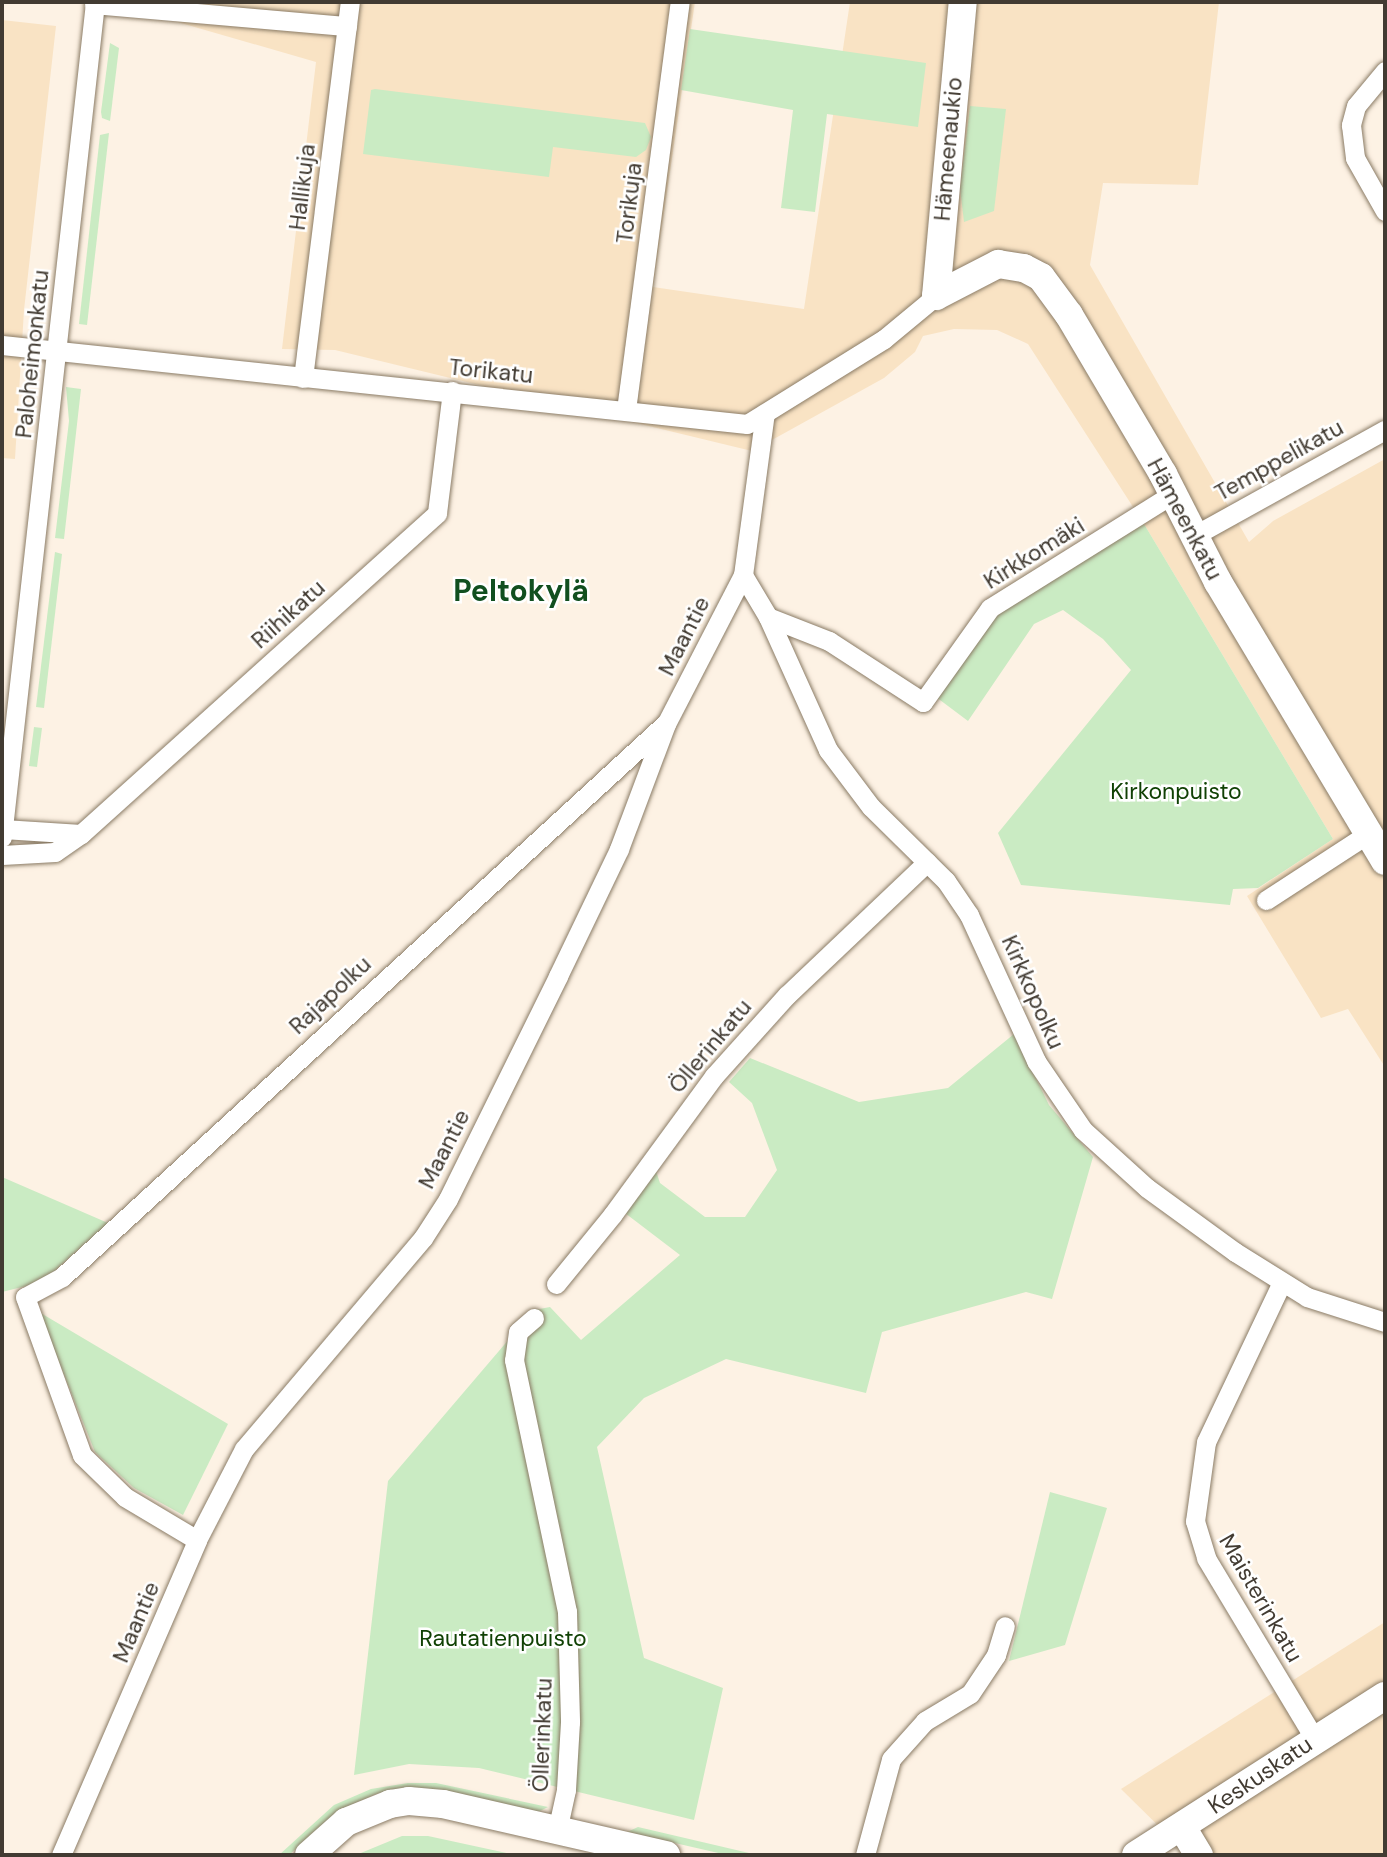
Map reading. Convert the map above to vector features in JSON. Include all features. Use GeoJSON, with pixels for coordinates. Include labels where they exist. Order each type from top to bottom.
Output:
{"type":"FeatureCollection","features":[{"type":"Feature","properties":{"kind":"street","name":"Hallikuja"},"geometry":{"type":"LineString","coordinates":[[303,378],[350,2]]}},
{"type":"Feature","properties":{"kind":"street","name":"Torikuja"},"geometry":{"type":"LineString","coordinates":[[626,410],[680,2]]}},
{"type":"Feature","properties":{"kind":"street","name":"Hämeenaukio"},"geometry":{"type":"LineString","coordinates":[[936,296],[963,2]]}},
{"type":"Feature","properties":{"kind":"street"},"geometry":{"type":"LineString","coordinates":[[94,3],[347,26]]}},
{"type":"Feature","properties":{"kind":"street","name":"Paloheimonkatu"},"geometry":{"type":"LineString","coordinates":[[3,833],[94,3]]}},
{"type":"Feature","properties":{"kind":"street"},"geometry":{"type":"LineString","coordinates":[[1385,71],[1356,106],[1351,125],[1354,158],[1385,211]]}},
{"type":"Feature","properties":{"kind":"street","name":"Hämeenkatu"},"geometry":{"type":"LineString","coordinates":[[936,296],[998,264],[1041,277],[1069,315],[1174,493],[1197,534],[1218,582],[1385,861]]}},
{"type":"Feature","properties":{"kind":"street","name":"Torikatu"},"geometry":{"type":"LineString","coordinates":[[2,345],[747,424],[884,339],[936,296]]}},
{"type":"Feature","properties":{"kind":"street","name":"Riihikatu"},"geometry":{"type":"LineString","coordinates":[[2,855],[55,852],[81,834],[437,513],[452,391]]}},
{"type":"Feature","properties":{"kind":"street","name":"Maantie"},"geometry":{"type":"LineString","coordinates":[[61,1855],[197,1540],[244,1448],[408,1258],[448,1199],[619,849],[666,724],[743,575],[765,413]]}},
{"type":"Feature","properties":{"kind":"street","name":"Temppelikatu"},"geometry":{"type":"LineString","coordinates":[[1197,534],[1385,430]]}},
{"type":"Feature","properties":{"kind":"street","name":"Kirkkomäki"},"geometry":{"type":"LineString","coordinates":[[768,617],[829,641],[923,702],[990,608],[1174,493]]}},
{"type":"Feature","properties":{"kind":"street","name":"Kirkkopolku"},"geometry":{"type":"LineString","coordinates":[[743,575],[768,617],[828,750],[871,807],[927,862],[969,915],[1036,1061],[1083,1130],[1187,1219],[1282,1282],[1307,1297],[1385,1322]]}},
{"type":"Feature","properties":{"kind":"street","name":"Rajapolku"},"geometry":{"type":"LineString","coordinates":[[197,1540],[125,1497],[82,1455],[25,1297],[62,1277],[614,766],[666,724]]}},
{"type":"Feature","properties":{"kind":"street"},"geometry":{"type":"LineString","coordinates":[[3,833],[81,834]]}},
{"type":"Feature","properties":{"kind":"street"},"geometry":{"type":"LineString","coordinates":[[1266,900],[1369,833]]}},
{"type":"Feature","properties":{"kind":"street","name":"Öllerinkatu"},"geometry":{"type":"LineString","coordinates":[[556,1284],[613,1214],[714,1076],[787,995],[927,862]]}},
{"type":"Feature","properties":{"kind":"street","name":"Maisterinkatu"},"geometry":{"type":"LineString","coordinates":[[1282,1282],[1206,1442],[1195,1521],[1206,1558],[1314,1738]]}},
{"type":"Feature","properties":{"kind":"street","name":"Öllerinkatu"},"geometry":{"type":"LineString","coordinates":[[534,1318],[518,1332],[514,1360],[567,1612],[570,1722],[565,1802],[557,1832]]}},
{"type":"Feature","properties":{"kind":"street"},"geometry":{"type":"LineString","coordinates":[[865,1855],[891,1759],[925,1721],[970,1694],[996,1655],[1005,1626]]}},
{"type":"Feature","properties":{"kind":"street","name":"Keskuskatu"},"geometry":{"type":"LineString","coordinates":[[1136,1855],[1314,1738],[1385,1696]]}},
{"type":"Feature","properties":{"kind":"street"},"geometry":{"type":"LineString","coordinates":[[309,1855],[346,1822],[390,1804],[409,1801],[443,1804],[666,1855]]}},
{"type":"Feature","properties":{"kind":"street"},"geometry":{"type":"LineString","coordinates":[[1182,1827],[1199,1855]]}},
{"type":"Feature","properties":{"kind":"shaded area"},"geometry":{"type":"Polygon","coordinates":[[[130,2],[695,2],[653,287],[804,309],[850,2],[1219,2],[1198,185],[1103,183],[1090,265],[1249,542],[1273,521],[1385,459],[1385,1067],[1348,1009],[1321,1018],[1247,896],[1333,839],[1144,524],[1028,344],[997,330],[954,329],[923,336],[915,352],[884,378],[752,451],[335,350],[282,349],[316,62],[129,8],[130,2]]]}},
{"type":"Feature","properties":{"kind":"shaded area"},"geometry":{"type":"Polygon","coordinates":[[[2,20],[56,26],[24,310],[15,459],[2,458],[2,20]]]}},
{"type":"Feature","properties":{"kind":"shaded area"},"geometry":{"type":"Polygon","coordinates":[[[1385,1622],[1385,1855],[1188,1855],[1121,1789],[1385,1622]]]}},
{"type":"Feature","properties":{"kind":"green space"},"geometry":{"type":"Polygon","coordinates":[[[690,29],[926,63],[918,127],[827,114],[815,212],[781,208],[793,110],[681,90],[690,29]]]}},
{"type":"Feature","properties":{"kind":"green space"},"geometry":{"type":"Polygon","coordinates":[[[110,43],[119,48],[110,121],[102,118],[101,112],[110,43]]]}},
{"type":"Feature","properties":{"kind":"green space"},"geometry":{"type":"Polygon","coordinates":[[[371,90],[645,123],[651,137],[646,150],[636,157],[553,147],[549,177],[363,154],[371,90]]]}},
{"type":"Feature","properties":{"kind":"green space"},"geometry":{"type":"Polygon","coordinates":[[[970,106],[1006,109],[994,211],[964,222],[960,188],[970,106]]]}},
{"type":"Feature","properties":{"kind":"green space"},"geometry":{"type":"Polygon","coordinates":[[[109,133],[87,325],[79,324],[100,135],[109,133]]]}},
{"type":"Feature","properties":{"kind":"green space"},"geometry":{"type":"Polygon","coordinates":[[[66,387],[81,389],[64,539],[55,538],[69,421],[66,387]]]}},
{"type":"Feature","properties":{"kind":"green space","name":"Kirkonpuisto"},"geometry":{"type":"Polygon","coordinates":[[[1144,524],[1333,839],[1258,888],[1233,889],[1230,905],[1021,885],[998,833],[1131,670],[1103,639],[1063,610],[1034,624],[968,721],[936,697],[995,615],[1144,524]]]}},
{"type":"Feature","properties":{"kind":"green space"},"geometry":{"type":"Polygon","coordinates":[[[55,552],[62,554],[44,708],[36,707],[55,552]]]}},
{"type":"Feature","properties":{"kind":"green space"},"geometry":{"type":"Polygon","coordinates":[[[34,727],[42,728],[37,767],[29,766],[34,727]]]}},
{"type":"Feature","properties":{"kind":"green space","name":"Rautatienpuisto"},"geometry":{"type":"Polygon","coordinates":[[[1014,1034],[1049,1105],[1093,1157],[1052,1299],[1026,1292],[882,1332],[866,1393],[726,1359],[644,1398],[597,1447],[644,1658],[723,1688],[694,1820],[479,1768],[409,1764],[354,1775],[388,1481],[534,1310],[550,1307],[581,1340],[680,1255],[621,1210],[654,1165],[660,1183],[705,1217],[745,1217],[777,1170],[752,1103],[729,1082],[750,1058],[859,1102],[948,1088],[1014,1034]]]}},
{"type":"Feature","properties":{"kind":"green space"},"geometry":{"type":"Polygon","coordinates":[[[2,1177],[108,1223],[42,1282],[2,1292],[2,1177]]]}},
{"type":"Feature","properties":{"kind":"green space"},"geometry":{"type":"Polygon","coordinates":[[[39,1312],[228,1424],[183,1515],[134,1488],[95,1452],[39,1312]]]}},
{"type":"Feature","properties":{"kind":"green space"},"geometry":{"type":"Polygon","coordinates":[[[1050,1492],[1107,1508],[1065,1645],[1009,1661],[1050,1492]]]}},
{"type":"Feature","properties":{"kind":"green space"},"geometry":{"type":"Polygon","coordinates":[[[408,1783],[436,1783],[548,1807],[538,1812],[391,1791],[376,1794],[338,1811],[289,1855],[279,1855],[334,1805],[371,1789],[408,1783]]]}},
{"type":"Feature","properties":{"kind":"green space"},"geometry":{"type":"Polygon","coordinates":[[[638,1827],[751,1855],[727,1855],[627,1832],[638,1827]]]}},
{"type":"Feature","properties":{"kind":"green space"},"geometry":{"type":"Polygon","coordinates":[[[402,1836],[428,1836],[516,1855],[356,1855],[402,1836]]]}},
{"type":"Feature","properties":{"kind":"district","name":"Peltokylä"},"geometry":{"type":"Point","coordinates":[521,591]}}]}
